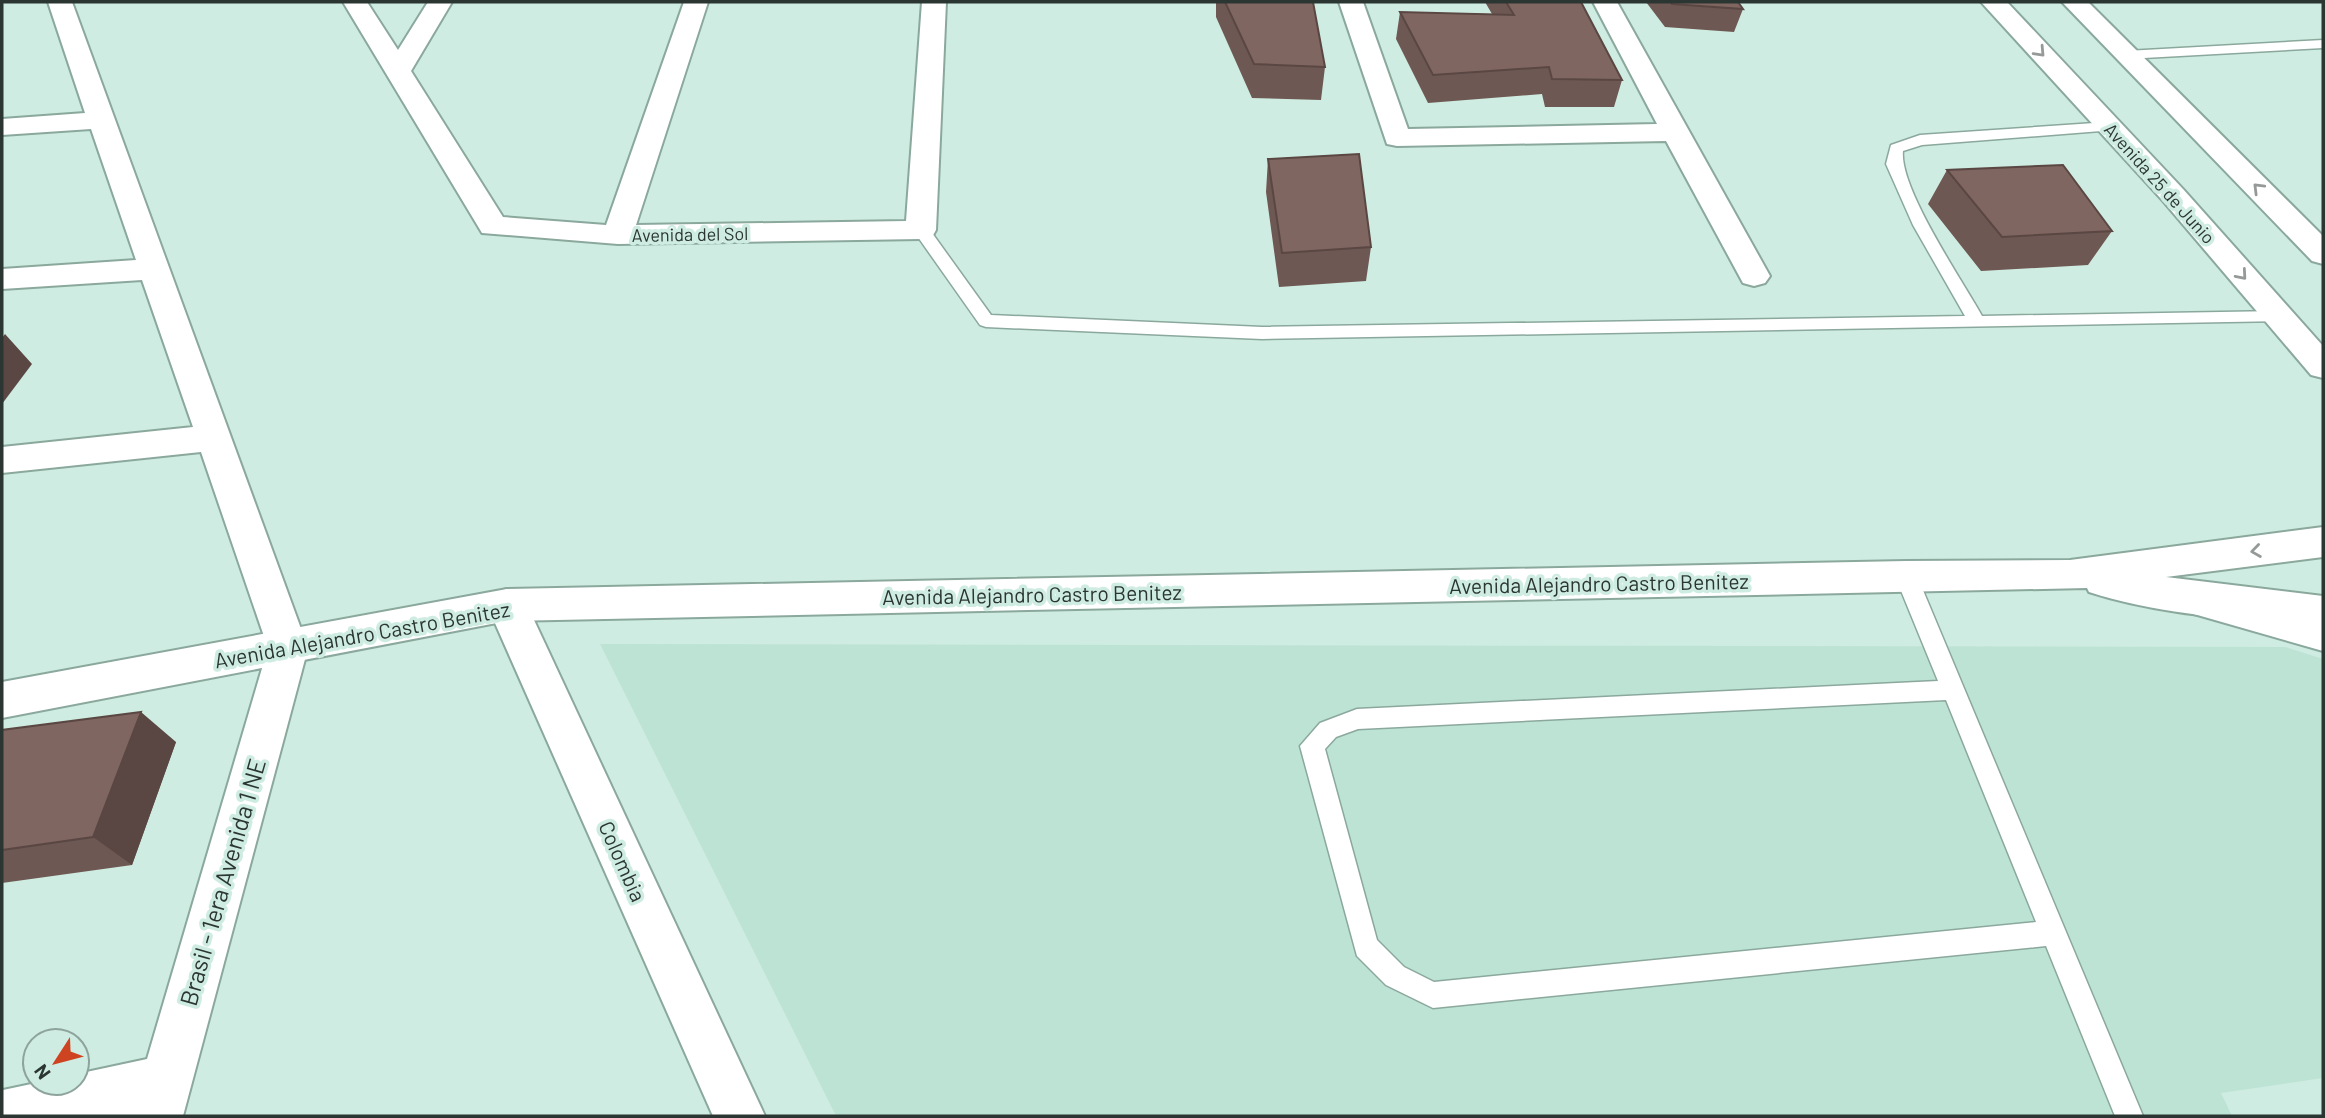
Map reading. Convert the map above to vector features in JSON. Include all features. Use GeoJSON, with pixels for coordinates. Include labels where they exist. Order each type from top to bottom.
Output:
{"type":"FeatureCollection","features":[{"type":"Feature","properties":{"kind":"street"},"geometry":{"type":"LineString","coordinates":[[60,2],[288,648]]}},
{"type":"Feature","properties":{"kind":"street","name":"Avenida del Sol"},"geometry":{"type":"LineString","coordinates":[[355,2],[493,226],[618,235],[920,230]]}},
{"type":"Feature","properties":{"kind":"street"},"geometry":{"type":"LineString","coordinates":[[398,71],[440,2]]}},
{"type":"Feature","properties":{"kind":"street"},"geometry":{"type":"LineString","coordinates":[[618,235],[696,2]]}},
{"type":"Feature","properties":{"kind":"street"},"geometry":{"type":"LineString","coordinates":[[920,230],[934,2]]}},
{"type":"Feature","properties":{"kind":"street"},"geometry":{"type":"LineString","coordinates":[[1352,2],[1397,138],[1674,132]]}},
{"type":"Feature","properties":{"kind":"street"},"geometry":{"type":"LineString","coordinates":[[1605,2],[1754,276]]}},
{"type":"Feature","properties":{"kind":"street","name":"Avenida 25 de Junio"},"geometry":{"type":"LineString","coordinates":[[1993,2],[2173,195],[2323,367]]}},
{"type":"Feature","properties":{"kind":"street"},"geometry":{"type":"LineString","coordinates":[[2074,2],[2323,254]]}},
{"type":"Feature","properties":{"kind":"street"},"geometry":{"type":"LineString","coordinates":[[2,127],[102,120]]}},
{"type":"Feature","properties":{"kind":"street"},"geometry":{"type":"LineString","coordinates":[[2,279],[154,269]]}},
{"type":"Feature","properties":{"kind":"street"},"geometry":{"type":"LineString","coordinates":[[2,460],[214,438]]}},
{"type":"Feature","properties":{"kind":"street","name":"Avenida Alejandro Castro Benitez"},"geometry":{"type":"LineString","coordinates":[[2,699],[507,606],[1906,576],[2070,575],[2323,542]]}},
{"type":"Feature","properties":{"kind":"street","name":"Avenida Alejandro Castro Benitez"},"geometry":{"type":"LineString","coordinates":[[2070,575],[2187,597],[2323,612]]}},
{"type":"Feature","properties":{"kind":"street"},"geometry":{"type":"LineString","coordinates":[[2187,597],[2323,635]]}},
{"type":"Feature","properties":{"kind":"street","name":"Colombia"},"geometry":{"type":"LineString","coordinates":[[507,606],[739,1116]]}},
{"type":"Feature","properties":{"kind":"street","name":"Brasil - 1era Avenida 1 NE"},"geometry":{"type":"LineString","coordinates":[[162,1098],[288,648]]}},
{"type":"Feature","properties":{"kind":"street"},"geometry":{"type":"LineString","coordinates":[[3,1116],[162,1098]]}},
{"type":"Feature","properties":{"kind":"lane"},"geometry":{"type":"LineString","coordinates":[[2126,55],[2323,44]]}},
{"type":"Feature","properties":{"kind":"lane"},"geometry":{"type":"LineString","coordinates":[[1977,322],[1921,225],[1894,164],[1896,148],[1920,140],[2109,127]]}},
{"type":"Feature","properties":{"kind":"lane"},"geometry":{"type":"LineString","coordinates":[[920,230],[986,321],[1262,333],[2279,317]]}},
{"type":"Feature","properties":{"kind":"lane"},"geometry":{"type":"LineString","coordinates":[[1906,576],[2129,1116]]}},
{"type":"Feature","properties":{"kind":"lane"},"geometry":{"type":"LineString","coordinates":[[1953,690],[1357,719],[1328,730],[1312,746],[1366,947],[1395,976],[1433,995],[2054,933]]}},
{"type":"Feature","properties":{"kind":"shaded area"},"geometry":{"type":"Polygon","coordinates":[[[600,644],[2285,647],[2323,659],[2323,1078],[2221,1093],[2232,1116],[836,1116],[600,644]]]}},
{"type":"Feature","properties":{"kind":"building"},"geometry":{"type":"Polygon","coordinates":[[[1225,2],[1313,2],[1325,67],[1254,64],[1225,2]]]}},
{"type":"Feature","properties":{"kind":"building"},"geometry":{"type":"Polygon","coordinates":[[[1506,2],[1581,2],[1622,80],[1552,79],[1549,67],[1433,75],[1400,12],[1514,15],[1506,2]]]}},
{"type":"Feature","properties":{"kind":"building"},"geometry":{"type":"Polygon","coordinates":[[[1671,2],[1738,2],[1743,9],[1672,4],[1671,2]]]}},
{"type":"Feature","properties":{"kind":"building"},"geometry":{"type":"Polygon","coordinates":[[[1359,154],[1371,247],[1282,253],[1268,159],[1359,154]]]}},
{"type":"Feature","properties":{"kind":"building"},"geometry":{"type":"Polygon","coordinates":[[[2063,165],[2112,231],[2002,237],[1947,170],[2063,165]]]}},
{"type":"Feature","properties":{"kind":"building"},"geometry":{"type":"Polygon","coordinates":[[[141,712],[93,837],[2,850],[2,730],[141,712]]]}}]}
